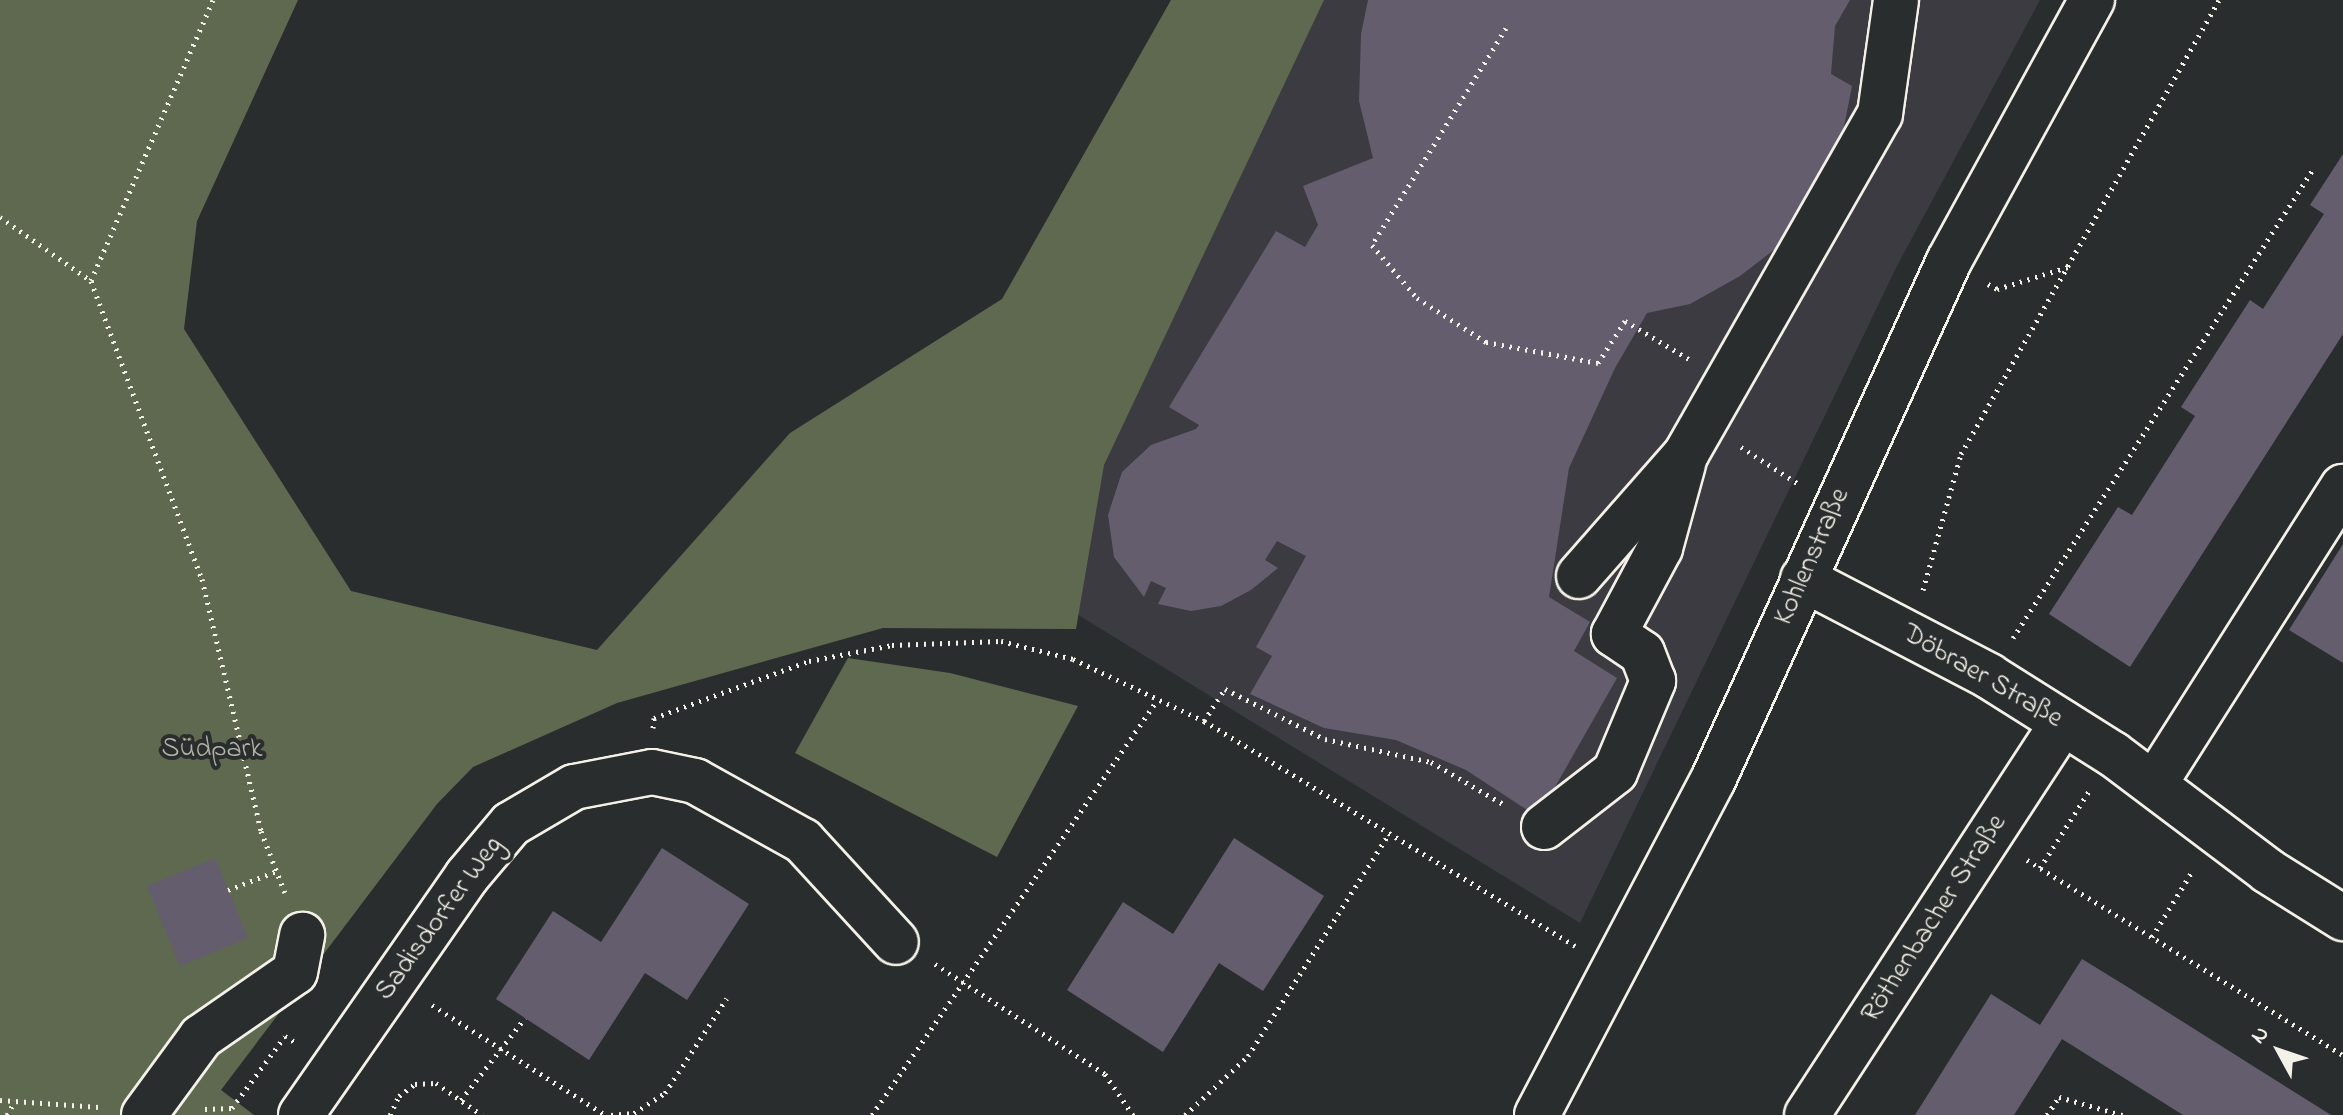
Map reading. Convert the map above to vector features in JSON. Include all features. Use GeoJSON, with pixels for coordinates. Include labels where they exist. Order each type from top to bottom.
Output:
{"type":"FeatureCollection","features":[{"type":"Feature","properties":{"kind":"street"},"geometry":{"type":"LineString","coordinates":[[1579,576],[1695,438],[1880,114],[1896,0]]}},
{"type":"Feature","properties":{"kind":"street","name":"Kohlenstraße"},"geometry":{"type":"LineString","coordinates":[[1537,1115],[1617,971],[1713,780],[1834,508],[1949,261],[2092,0]]}},
{"type":"Feature","properties":{"kind":"street"},"geometry":{"type":"LineString","coordinates":[[1544,827],[1615,772],[1653,681],[1642,653],[1614,634],[1660,548],[1695,438]]}},
{"type":"Feature","properties":{"kind":"street"},"geometry":{"type":"LineString","coordinates":[[2155,783],[2343,487]]}},
{"type":"Feature","properties":{"kind":"street","name":"Döbraer Straße"},"geometry":{"type":"LineString","coordinates":[[1803,579],[1989,676],[2113,754],[2155,783],[2215,833],[2341,913]]}},
{"type":"Feature","properties":{"kind":"street","name":"Röthenbacher Straße"},"geometry":{"type":"LineString","coordinates":[[1807,1115],[2063,723]]}},
{"type":"Feature","properties":{"kind":"street","name":"Sadisdorfer Weg"},"geometry":{"type":"LineString","coordinates":[[301,1115],[467,876],[511,824],[574,787],[652,772],[695,781],[803,841],[896,942]]}},
{"type":"Feature","properties":{"kind":"street"},"geometry":{"type":"LineString","coordinates":[[145,1112],[201,1037],[295,972],[302,935]]}},
{"type":"Feature","properties":{"kind":"path"},"geometry":{"type":"LineString","coordinates":[[91,281],[213,0]]}},
{"type":"Feature","properties":{"kind":"path"},"geometry":{"type":"LineString","coordinates":[[1910,634],[1961,454],[2219,0]]}},
{"type":"Feature","properties":{"kind":"path"},"geometry":{"type":"LineString","coordinates":[[1506,28],[1372,245],[1417,298],[1486,342],[1558,359],[1598,363],[1625,321],[1674,351]]}},
{"type":"Feature","properties":{"kind":"path"},"geometry":{"type":"LineString","coordinates":[[1989,676],[2313,169]]}},
{"type":"Feature","properties":{"kind":"path"},"geometry":{"type":"LineString","coordinates":[[0,217],[91,281],[202,579],[261,831],[302,935]]}},
{"type":"Feature","properties":{"kind":"path"},"geometry":{"type":"LineString","coordinates":[[1949,261],[1997,289],[2068,267]]}},
{"type":"Feature","properties":{"kind":"path"},"geometry":{"type":"LineString","coordinates":[[1695,438],[1834,508]]}},
{"type":"Feature","properties":{"kind":"path"},"geometry":{"type":"LineString","coordinates":[[654,718],[809,661],[892,645],[1001,641],[1073,659],[1156,702],[1204,721],[1617,971]]}},
{"type":"Feature","properties":{"kind":"path"},"geometry":{"type":"LineString","coordinates":[[1204,721],[1225,689],[1325,739],[1431,762],[1544,827]]}},
{"type":"Feature","properties":{"kind":"path"},"geometry":{"type":"LineString","coordinates":[[872,1115],[1156,702]]}},
{"type":"Feature","properties":{"kind":"path"},"geometry":{"type":"LineString","coordinates":[[2040,868],[2113,754]]}},
{"type":"Feature","properties":{"kind":"path"},"geometry":{"type":"LineString","coordinates":[[2152,937],[2215,833]]}},
{"type":"Feature","properties":{"kind":"path"},"geometry":{"type":"LineString","coordinates":[[1185,1115],[1248,1056],[1389,834]]}},
{"type":"Feature","properties":{"kind":"path"},"geometry":{"type":"LineString","coordinates":[[1988,836],[2343,1055]]}},
{"type":"Feature","properties":{"kind":"path"},"geometry":{"type":"LineString","coordinates":[[228,890],[277,871]]}},
{"type":"Feature","properties":{"kind":"path"},"geometry":{"type":"LineString","coordinates":[[896,942],[965,981],[1105,1074],[1133,1115]]}},
{"type":"Feature","properties":{"kind":"path"},"geometry":{"type":"LineString","coordinates":[[393,981],[608,1115],[634,1113],[665,1093],[727,998]]}},
{"type":"Feature","properties":{"kind":"path"},"geometry":{"type":"LineString","coordinates":[[461,1100],[525,1018]]}},
{"type":"Feature","properties":{"kind":"path"},"geometry":{"type":"LineString","coordinates":[[0,1100],[145,1112],[232,1108],[285,1036]]}},
{"type":"Feature","properties":{"kind":"path"},"geometry":{"type":"LineString","coordinates":[[390,1115],[399,1096],[415,1084],[436,1083],[482,1115]]}},
{"type":"Feature","properties":{"kind":"path"},"geometry":{"type":"LineString","coordinates":[[2047,1115],[2059,1097],[2122,1115]]}},
{"type":"Feature","properties":{"kind":"path"},"geometry":{"type":"LineString","coordinates":[[7,1115],[15,1101]]}},
{"type":"Feature","properties":{"kind":"shaded area"},"geometry":{"type":"Polygon","coordinates":[[[1283,0],[2040,0],[1897,266],[1580,923],[1023,581],[1283,0]]]}},
{"type":"Feature","properties":{"kind":"green space","name":"Südpark"},"geometry":{"type":"Polygon","coordinates":[[[0,0],[298,0],[197,221],[184,329],[351,591],[597,650],[790,433],[1002,299],[1171,0],[1324,0],[1104,465],[1076,629],[883,628],[617,703],[473,767],[437,804],[221,1090],[254,1115],[0,1115],[0,0]]]}},
{"type":"Feature","properties":{"kind":"green space"},"geometry":{"type":"Polygon","coordinates":[[[848,658],[950,673],[1078,706],[997,857],[795,753],[848,658]]]}},
{"type":"Feature","properties":{"kind":"building"},"geometry":{"type":"Polygon","coordinates":[[[1368,0],[1850,0],[1835,26],[1831,74],[1852,86],[1841,142],[1783,243],[1740,276],[1690,304],[1647,313],[1615,368],[1569,468],[1549,597],[1590,622],[1574,651],[1617,678],[1538,817],[1466,770],[1396,740],[1324,728],[1250,694],[1272,656],[1256,647],[1306,556],[1277,541],[1265,560],[1278,568],[1251,590],[1221,606],[1191,611],[1158,604],[1166,588],[1151,581],[1144,597],[1114,557],[1108,515],[1122,472],[1151,445],[1196,429],[1199,425],[1169,407],[1276,231],[1305,247],[1318,225],[1303,186],[1373,158],[1359,101],[1361,34],[1368,0]]]}},
{"type":"Feature","properties":{"kind":"building"},"geometry":{"type":"Polygon","coordinates":[[[2343,154],[2343,334],[2130,667],[2049,614],[2118,507],[2132,515],[2195,416],[2181,407],[2250,300],[2263,309],[2324,214],[2310,205],[2343,154]]]}},
{"type":"Feature","properties":{"kind":"building"},"geometry":{"type":"Polygon","coordinates":[[[2343,544],[2343,663],[2289,630],[2343,544]]]}},
{"type":"Feature","properties":{"kind":"building"},"geometry":{"type":"Polygon","coordinates":[[[1234,838],[1324,896],[1263,991],[1219,963],[1163,1052],[1067,990],[1123,902],[1173,934],[1234,838]]]}},
{"type":"Feature","properties":{"kind":"building"},"geometry":{"type":"Polygon","coordinates":[[[662,848],[749,904],[687,1000],[645,973],[589,1060],[496,999],[553,911],[601,942],[662,848]]]}},
{"type":"Feature","properties":{"kind":"building"},"geometry":{"type":"Polygon","coordinates":[[[215,858],[248,938],[180,966],[147,886],[215,858]]]}},
{"type":"Feature","properties":{"kind":"building"},"geometry":{"type":"Polygon","coordinates":[[[2082,959],[2331,1115],[2183,1115],[2062,1039],[2014,1115],[1915,1115],[1991,994],[2040,1025],[2082,959]]]}}]}
